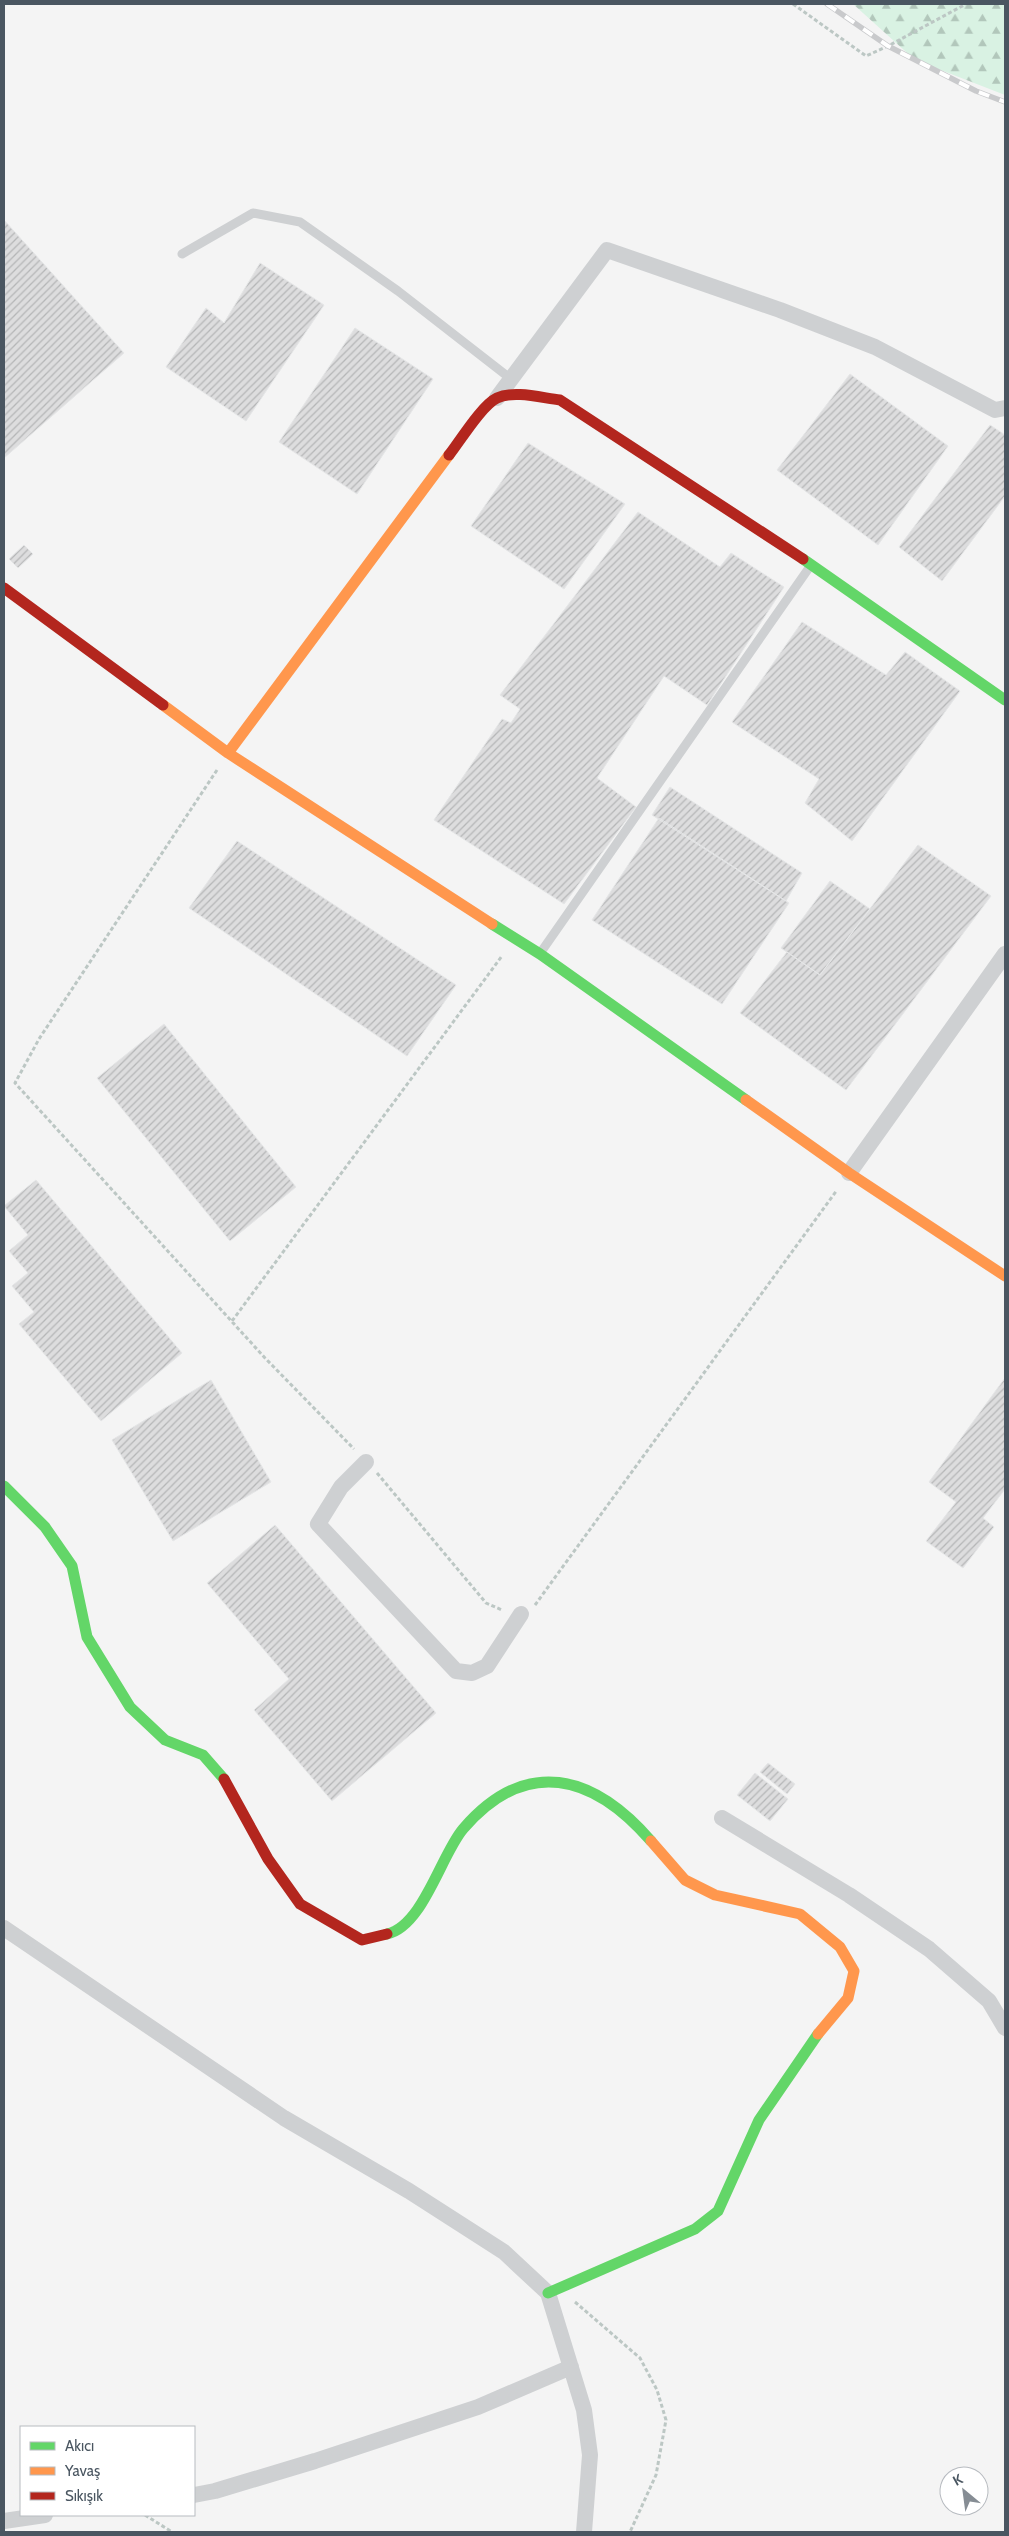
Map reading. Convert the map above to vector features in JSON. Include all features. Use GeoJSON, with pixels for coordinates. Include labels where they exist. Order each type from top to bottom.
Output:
{"type":"FeatureCollection","features":[{"type":"Feature","properties":{"kind":"street"},"geometry":{"type":"LineString","coordinates":[[228,752],[466,431],[478,416],[497,398],[607,250],[780,310],[874,346],[995,410],[1005,408]]}},
{"type":"Feature","properties":{"kind":"street"},"geometry":{"type":"LineString","coordinates":[[497,398],[515,395],[560,400],[811,565],[1005,700]]}},
{"type":"Feature","properties":{"kind":"street"},"geometry":{"type":"LineString","coordinates":[[4,588],[228,752],[396,863],[540,954],[849,1173],[1005,1276]]}},
{"type":"Feature","properties":{"kind":"street"},"geometry":{"type":"LineString","coordinates":[[849,1173],[1005,954]]}},
{"type":"Feature","properties":{"kind":"street"},"geometry":{"type":"LineString","coordinates":[[366,1462],[341,1487],[318,1524],[456,1671],[472,1673],[487,1666],[521,1614]]}},
{"type":"Feature","properties":{"kind":"street"},"geometry":{"type":"LineString","coordinates":[[4,1486],[45,1528],[72,1566],[87,1637],[130,1707],[165,1740],[202,1755],[208,1760],[223,1777],[268,1859],[300,1904],[337,1927],[362,1940],[396,1932],[423,1902],[462,1830],[498,1797],[533,1782],[566,1782],[610,1801],[646,1835],[685,1880],[716,1895],[800,1914],[840,1947],[854,1972],[848,1998],[817,2036],[759,2120],[718,2212],[695,2229],[569,2282],[548,2294]]}},
{"type":"Feature","properties":{"kind":"street"},"geometry":{"type":"LineString","coordinates":[[722,1818],[832,1885],[929,1949],[989,2001],[1005,2028]]}},
{"type":"Feature","properties":{"kind":"street"},"geometry":{"type":"LineString","coordinates":[[4,1928],[284,2118],[409,2191],[504,2252],[548,2294],[584,2410],[590,2455],[584,2532]]}},
{"type":"Feature","properties":{"kind":"street"},"geometry":{"type":"LineString","coordinates":[[195,2495],[216,2491],[315,2461],[478,2408],[571,2367]]}},
{"type":"Feature","properties":{"kind":"street"},"geometry":{"type":"LineString","coordinates":[[4,2520],[37,2516]]}},
{"type":"Feature","properties":{"kind":"lane"},"geometry":{"type":"LineString","coordinates":[[182,254],[253,213],[300,222],[398,291],[511,379]]}},
{"type":"Feature","properties":{"kind":"lane"},"geometry":{"type":"LineString","coordinates":[[540,954],[811,565]]}},
{"type":"Feature","properties":{"kind":"path"},"geometry":{"type":"LineString","coordinates":[[793,4],[866,56],[966,4]]}},
{"type":"Feature","properties":{"kind":"path"},"geometry":{"type":"LineString","coordinates":[[228,752],[39,1039],[16,1083],[232,1321],[366,1462],[486,1603],[506,1612],[521,1614],[536,1604],[849,1173]]}},
{"type":"Feature","properties":{"kind":"path"},"geometry":{"type":"LineString","coordinates":[[232,1321],[515,938]]}},
{"type":"Feature","properties":{"kind":"path"},"geometry":{"type":"LineString","coordinates":[[548,2294],[569,2297],[640,2358],[657,2390],[666,2420],[656,2475],[630,2532]]}},
{"type":"Feature","properties":{"kind":"path"},"geometry":{"type":"LineString","coordinates":[[147,2516],[172,2532]]}},
{"type":"Feature","properties":{"kind":"green space"},"geometry":{"type":"Polygon","coordinates":[[[853,4],[1005,4],[1005,95],[915,60],[853,4]]]}},
{"type":"Feature","properties":{"kind":"building"},"geometry":{"type":"Polygon","coordinates":[[[4,220],[124,353],[4,458],[4,220]]]}},
{"type":"Feature","properties":{"kind":"building"},"geometry":{"type":"Polygon","coordinates":[[[260,263],[324,305],[246,421],[166,367],[206,308],[224,323],[260,263]]]}},
{"type":"Feature","properties":{"kind":"building"},"geometry":{"type":"Polygon","coordinates":[[[355,328],[433,379],[357,494],[279,442],[355,328]]]}},
{"type":"Feature","properties":{"kind":"building"},"geometry":{"type":"Polygon","coordinates":[[[850,374],[948,446],[878,545],[777,470],[850,374]]]}},
{"type":"Feature","properties":{"kind":"building"},"geometry":{"type":"Polygon","coordinates":[[[990,425],[1005,435],[1005,496],[942,581],[899,547],[990,425]]]}},
{"type":"Feature","properties":{"kind":"building"},"geometry":{"type":"Polygon","coordinates":[[[528,443],[625,504],[564,589],[471,526],[528,443]]]}},
{"type":"Feature","properties":{"kind":"building"},"geometry":{"type":"Polygon","coordinates":[[[638,512],[720,567],[731,553],[784,587],[707,705],[664,676],[597,778],[636,807],[564,904],[434,820],[502,719],[511,723],[520,709],[500,695],[638,512]]]}},
{"type":"Feature","properties":{"kind":"building"},"geometry":{"type":"Polygon","coordinates":[[[24,545],[33,554],[18,568],[9,559],[24,545]]]}},
{"type":"Feature","properties":{"kind":"building"},"geometry":{"type":"Polygon","coordinates":[[[802,622],[886,675],[905,652],[960,691],[852,841],[805,803],[819,779],[732,722],[802,622]]]}},
{"type":"Feature","properties":{"kind":"building"},"geometry":{"type":"Polygon","coordinates":[[[670,787],[802,873],[786,901],[652,815],[670,787]]]}},
{"type":"Feature","properties":{"kind":"building"},"geometry":{"type":"Polygon","coordinates":[[[659,818],[789,903],[722,1004],[592,920],[659,818]]]}},
{"type":"Feature","properties":{"kind":"building"},"geometry":{"type":"Polygon","coordinates":[[[237,841],[456,985],[407,1056],[189,908],[237,841]]]}},
{"type":"Feature","properties":{"kind":"building"},"geometry":{"type":"Polygon","coordinates":[[[918,845],[991,896],[846,1090],[740,1013],[787,952],[820,975],[918,845]]]}},
{"type":"Feature","properties":{"kind":"building"},"geometry":{"type":"Polygon","coordinates":[[[830,881],[870,909],[820,975],[781,948],[830,881]]]}},
{"type":"Feature","properties":{"kind":"building"},"geometry":{"type":"Polygon","coordinates":[[[164,1024],[296,1187],[230,1241],[97,1078],[164,1024]]]}},
{"type":"Feature","properties":{"kind":"building"},"geometry":{"type":"Polygon","coordinates":[[[36,1180],[182,1353],[101,1421],[19,1324],[34,1312],[12,1286],[28,1273],[9,1251],[28,1235],[4,1206],[36,1180]]]}},
{"type":"Feature","properties":{"kind":"building"},"geometry":{"type":"Polygon","coordinates":[[[1005,1378],[1005,1489],[983,1518],[994,1527],[963,1568],[926,1541],[956,1502],[929,1482],[1005,1378]]]}},
{"type":"Feature","properties":{"kind":"building"},"geometry":{"type":"Polygon","coordinates":[[[211,1380],[271,1482],[173,1541],[112,1440],[211,1380]]]}},
{"type":"Feature","properties":{"kind":"building"},"geometry":{"type":"Polygon","coordinates":[[[275,1525],[436,1713],[332,1801],[254,1710],[289,1679],[207,1583],[275,1525]]]}},
{"type":"Feature","properties":{"kind":"building"},"geometry":{"type":"Polygon","coordinates":[[[768,1763],[795,1784],[787,1794],[760,1772],[768,1763]]]}},
{"type":"Feature","properties":{"kind":"building"},"geometry":{"type":"Polygon","coordinates":[[[755,1773],[788,1799],[770,1821],[737,1795],[755,1773]]]}},
{"type":"Feature","properties":{"kind":"railway"},"geometry":{"type":"LineString","coordinates":[[827,4],[888,46],[976,91],[1005,102]]}},
{"type":"Feature","properties":{"kind":"traffic: fast"},"geometry":{"type":"LineString","coordinates":[[803,559],[1005,700]]}},
{"type":"Feature","properties":{"kind":"traffic: fast"},"geometry":{"type":"LineString","coordinates":[[492,924],[540,954],[746,1100]]}},
{"type":"Feature","properties":{"kind":"traffic: fast"},"geometry":{"type":"LineString","coordinates":[[4,1486],[45,1527],[72,1566],[87,1637],[130,1707],[165,1740],[203,1755],[224,1779]]}},
{"type":"Feature","properties":{"kind":"traffic: fast"},"geometry":{"type":"LineString","coordinates":[[387,1934],[400,1928],[411,1918],[421,1904],[463,1829],[487,1806],[511,1791],[535,1783],[559,1782],[583,1789],[606,1801],[629,1818],[651,1841]]}},
{"type":"Feature","properties":{"kind":"traffic: fast"},"geometry":{"type":"LineString","coordinates":[[548,2293],[695,2229],[718,2211],[759,2120],[818,2034]]}},
{"type":"Feature","properties":{"kind":"traffic: slow"},"geometry":{"type":"LineString","coordinates":[[228,753],[449,455]]}},
{"type":"Feature","properties":{"kind":"traffic: slow"},"geometry":{"type":"LineString","coordinates":[[163,705],[228,753],[492,924]]}},
{"type":"Feature","properties":{"kind":"traffic: slow"},"geometry":{"type":"LineString","coordinates":[[746,1100],[849,1173],[1005,1276]]}},
{"type":"Feature","properties":{"kind":"traffic: slow"},"geometry":{"type":"LineString","coordinates":[[651,1841],[685,1880],[715,1895],[800,1914],[840,1947],[854,1971],[848,1998],[818,2034]]}},
{"type":"Feature","properties":{"kind":"traffic: jam"},"geometry":{"type":"LineString","coordinates":[[449,455],[478,415],[497,398],[520,395],[560,400],[803,559]]}},
{"type":"Feature","properties":{"kind":"traffic: jam"},"geometry":{"type":"LineString","coordinates":[[4,588],[163,705]]}},
{"type":"Feature","properties":{"kind":"traffic: jam"},"geometry":{"type":"LineString","coordinates":[[224,1779],[268,1859],[300,1904],[362,1940],[387,1934]]}}]}
